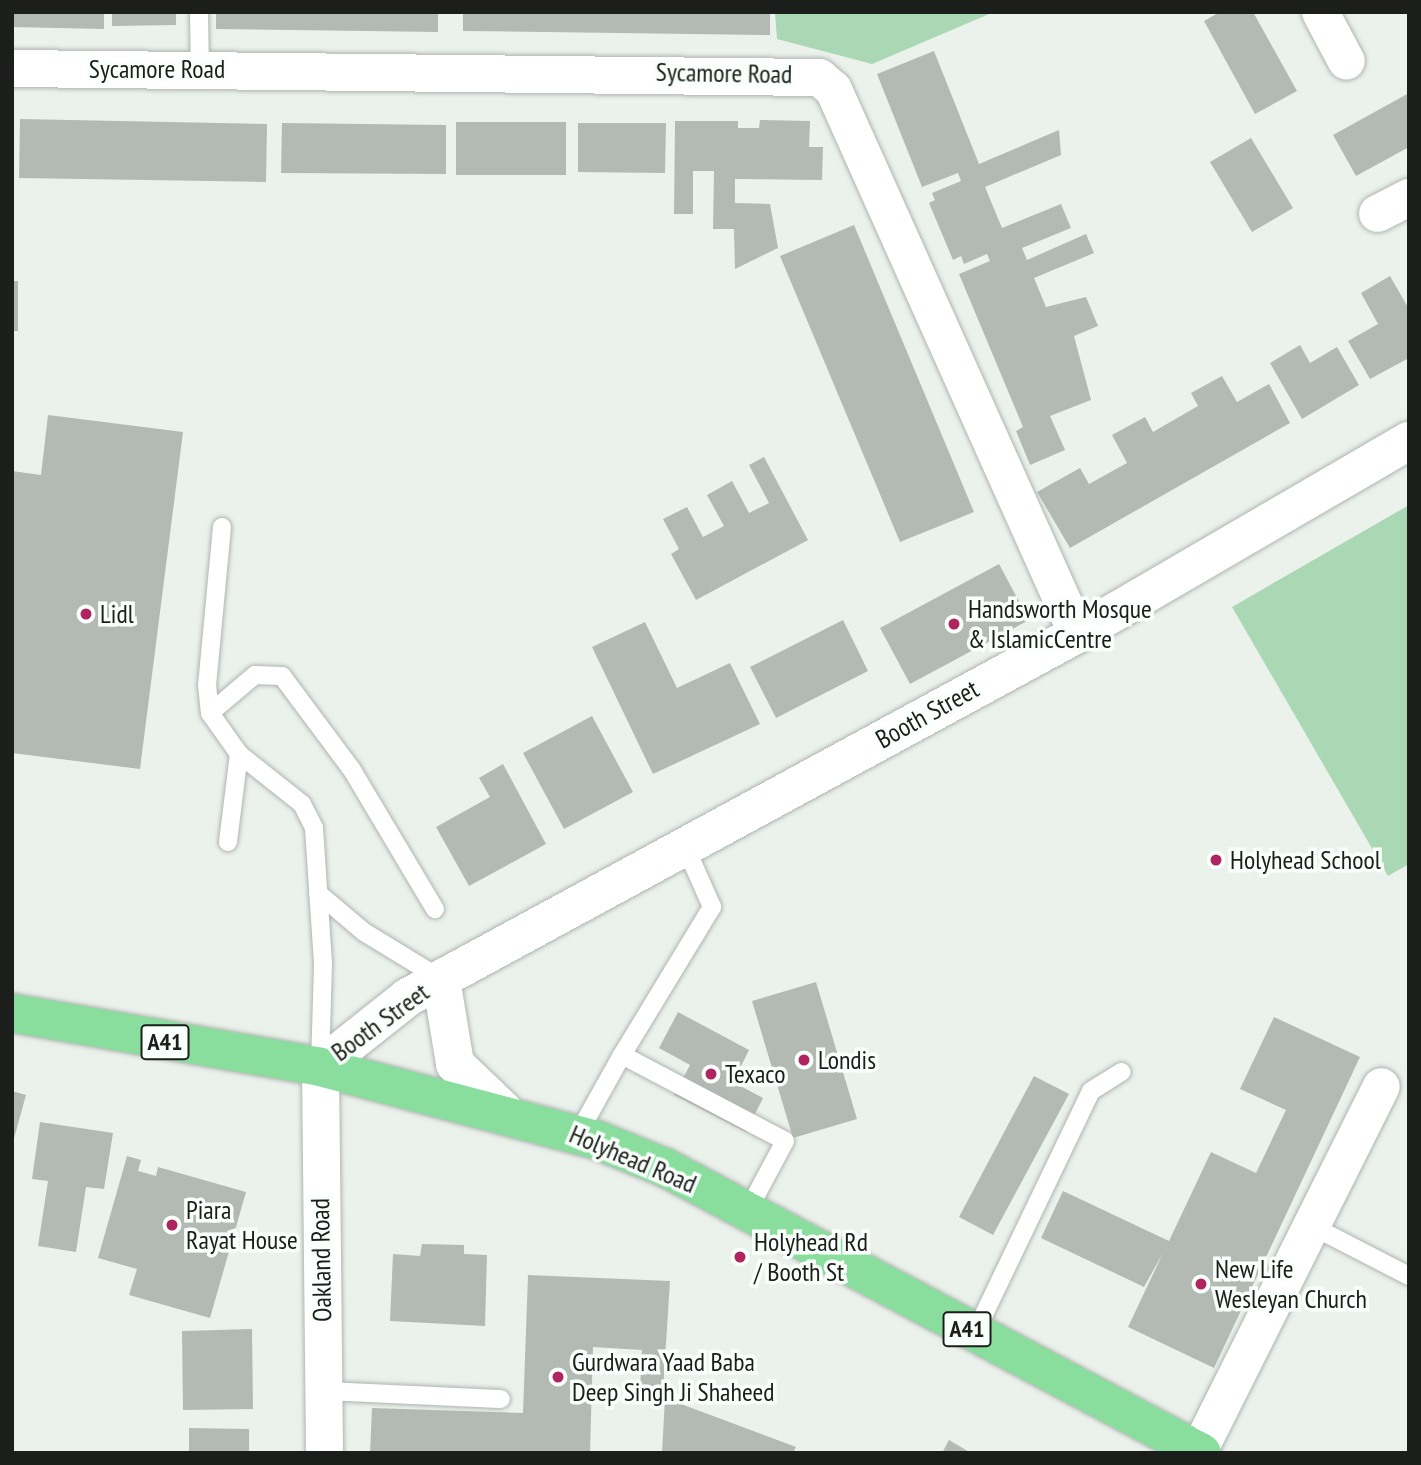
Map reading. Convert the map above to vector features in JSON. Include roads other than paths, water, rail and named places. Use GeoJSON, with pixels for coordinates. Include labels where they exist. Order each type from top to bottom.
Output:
{"type":"FeatureCollection","features":[{"type":"Feature","properties":{"kind":"highway","name":"Holyhead Road"},"geometry":{"type":"LineString","coordinates":[[12,1013],[320,1067],[504,1111],[578,1134],[666,1168],[1200,1452]]}},
{"type":"Feature","properties":{"kind":"main road","name":"Booth Street"},"geometry":{"type":"LineString","coordinates":[[320,1067],[392,1007],[1077,634],[1409,441]]}},
{"type":"Feature","properties":{"kind":"main road","name":"Booth Street"},"geometry":{"type":"LineString","coordinates":[[441,979],[455,1064],[504,1111]]}},
{"type":"Feature","properties":{"kind":"street"},"geometry":{"type":"LineString","coordinates":[[1320,12],[1346,61]]}},
{"type":"Feature","properties":{"kind":"street","name":"Sycamore Road"},"geometry":{"type":"LineString","coordinates":[[12,68],[200,74],[819,77],[833,89],[1077,634]]}},
{"type":"Feature","properties":{"kind":"street","name":"Oakland Road"},"geometry":{"type":"LineString","coordinates":[[320,1067],[324,1453]]}},
{"type":"Feature","properties":{"kind":"street"},"geometry":{"type":"LineString","coordinates":[[1200,1452],[1381,1086]]}},
{"type":"Feature","properties":{"kind":"lane"},"geometry":{"type":"LineString","coordinates":[[199,12],[200,74]]}},
{"type":"Feature","properties":{"kind":"lane"},"geometry":{"type":"LineString","coordinates":[[222,527],[207,685],[210,713],[239,754],[302,804],[320,857],[320,1067]]}},
{"type":"Feature","properties":{"kind":"lane"},"geometry":{"type":"LineString","coordinates":[[210,713],[255,675],[282,676],[352,770],[435,909]]}},
{"type":"Feature","properties":{"kind":"lane"},"geometry":{"type":"LineString","coordinates":[[228,842],[239,754]]}},
{"type":"Feature","properties":{"kind":"lane"},"geometry":{"type":"LineString","coordinates":[[578,1134],[622,1055],[712,907],[685,846]]}},
{"type":"Feature","properties":{"kind":"lane"},"geometry":{"type":"LineString","coordinates":[[318,893],[364,932],[441,979]]}},
{"type":"Feature","properties":{"kind":"lane"},"geometry":{"type":"LineString","coordinates":[[622,1055],[785,1141],[747,1212]]}},
{"type":"Feature","properties":{"kind":"lane"},"geometry":{"type":"LineString","coordinates":[[975,1333],[1091,1091],[1122,1072]]}},
{"type":"Feature","properties":{"kind":"lane"},"geometry":{"type":"LineString","coordinates":[[1311,1226],[1409,1276]]}},
{"type":"Feature","properties":{"kind":"lane"},"geometry":{"type":"LineString","coordinates":[[324,1391],[501,1399]]}},
{"type":"Feature","properties":{"kind":"place","name":"Lidl"},"geometry":{"type":"Point","coordinates":[86,614]}},
{"type":"Feature","properties":{"kind":"place","name":"Handsworth Mosque & IslamicCentre"},"geometry":{"type":"Point","coordinates":[954,624]}},
{"type":"Feature","properties":{"kind":"place","name":"Holyhead School"},"geometry":{"type":"Point","coordinates":[1216,860]}},
{"type":"Feature","properties":{"kind":"place","name":"Londis"},"geometry":{"type":"Point","coordinates":[804,1060]}},
{"type":"Feature","properties":{"kind":"place","name":"Texaco"},"geometry":{"type":"Point","coordinates":[711,1074]}},
{"type":"Feature","properties":{"kind":"place","name":"Piara Rayat House"},"geometry":{"type":"Point","coordinates":[172,1225]}},
{"type":"Feature","properties":{"kind":"place","name":"Holyhead Rd / Booth St"},"geometry":{"type":"Point","coordinates":[740,1257]}},
{"type":"Feature","properties":{"kind":"place","name":"New Life Wesleyan Church"},"geometry":{"type":"Point","coordinates":[1201,1284]}},
{"type":"Feature","properties":{"kind":"place","name":"Gurdwara Yaad Baba Deep Singh Ji Shaheed"},"geometry":{"type":"Point","coordinates":[558,1377]}}]}
